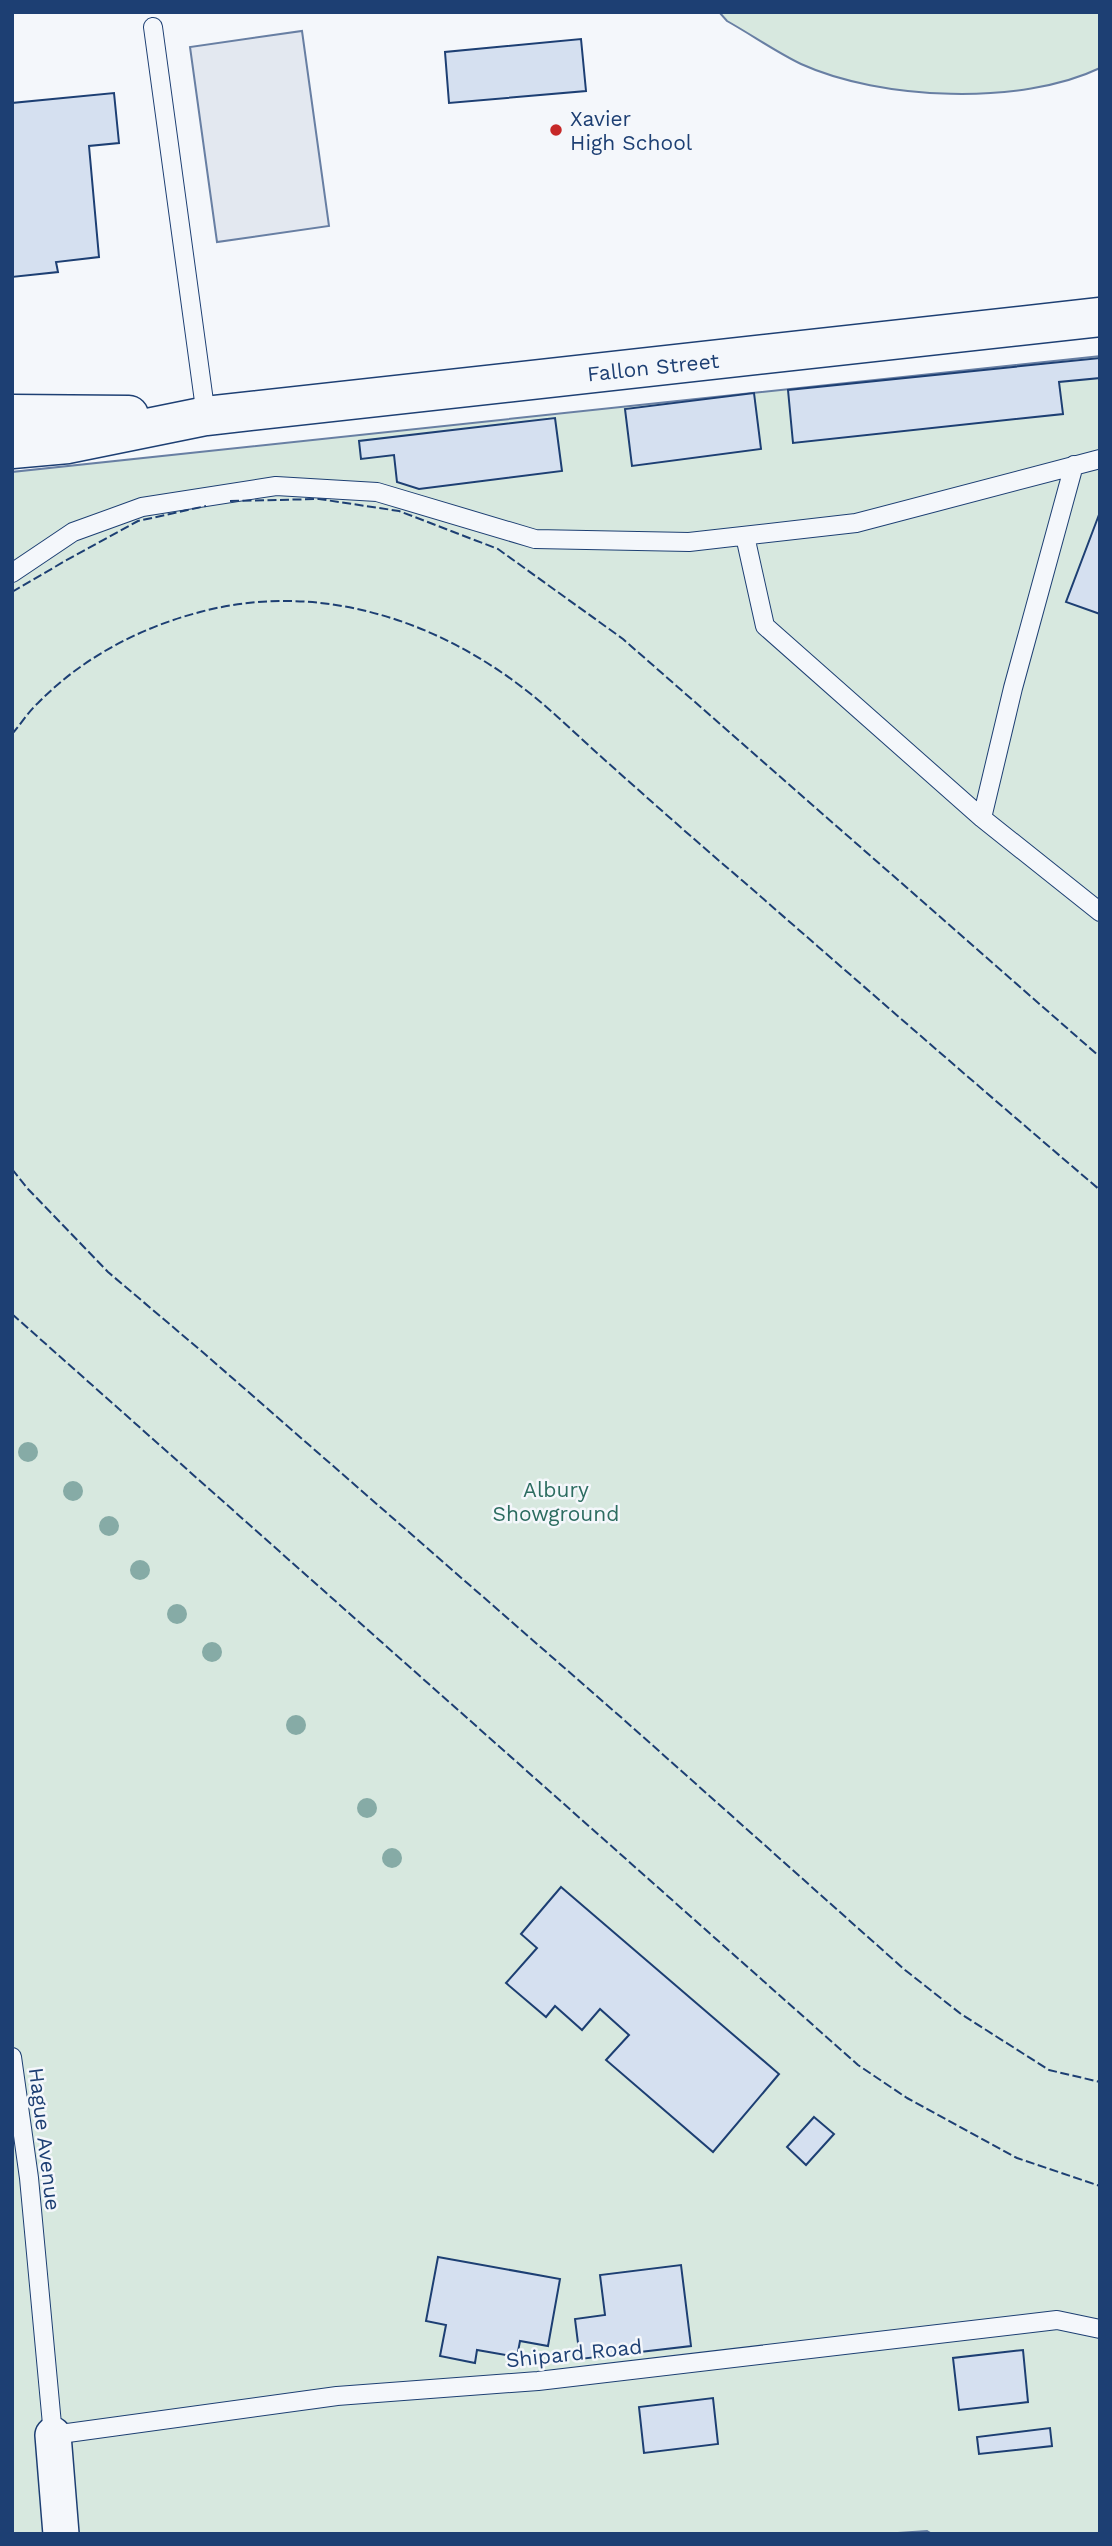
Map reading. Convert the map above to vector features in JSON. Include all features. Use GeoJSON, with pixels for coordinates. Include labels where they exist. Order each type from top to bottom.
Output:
{"type":"FeatureCollection","features":[{"type":"Feature","properties":{"kind":"street","name":"Fallon Street"},"geometry":{"type":"LineString","coordinates":[[12,449],[68,444],[206,416],[1100,317]]}},
{"type":"Feature","properties":{"kind":"street","name":"Fallon Street"},"geometry":{"type":"LineString","coordinates":[[12,414],[206,416]]}},
{"type":"Feature","properties":{"kind":"street"},"geometry":{"type":"LineString","coordinates":[[53,2435],[61,2534]]}},
{"type":"Feature","properties":{"kind":"lane"},"geometry":{"type":"LineString","coordinates":[[153,27],[206,416]]}},
{"type":"Feature","properties":{"kind":"lane"},"geometry":{"type":"LineString","coordinates":[[12,573],[73,532],[142,507],[276,486],[377,492],[535,539],[689,542],[856,523],[1100,459]]}},
{"type":"Feature","properties":{"kind":"lane"},"geometry":{"type":"LineString","coordinates":[[982,818],[1013,688],[1074,466]]}},
{"type":"Feature","properties":{"kind":"lane"},"geometry":{"type":"LineString","coordinates":[[746,536],[765,626],[982,818],[1100,912]]}},
{"type":"Feature","properties":{"kind":"lane","name":"Hague Avenue"},"geometry":{"type":"LineString","coordinates":[[12,2057],[29,2178],[53,2435]]}},
{"type":"Feature","properties":{"kind":"lane","name":"Shipard Road"},"geometry":{"type":"LineString","coordinates":[[53,2435],[337,2396],[538,2381],[1058,2320],[1100,2329]]}},
{"type":"Feature","properties":{"kind":"green space"},"geometry":{"type":"Polygon","coordinates":[[[719,12],[1100,12],[1100,68],[1068,80],[992,93],[909,91],[833,76],[801,64],[727,21],[719,12]]]}},
{"type":"Feature","properties":{"kind":"green space","name":"Albury Showground"},"geometry":{"type":"Polygon","coordinates":[[[1100,356],[1100,2534],[932,2534],[927,2531],[883,2534],[12,2534],[12,472],[1100,356]]]}},
{"type":"Feature","properties":{"kind":"shaded area"},"geometry":{"type":"Polygon","coordinates":[[[302,31],[329,226],[217,242],[190,47],[302,31]]]}},
{"type":"Feature","properties":{"kind":"building"},"geometry":{"type":"Polygon","coordinates":[[[581,39],[586,91],[449,103],[445,52],[581,39]]]}},
{"type":"Feature","properties":{"kind":"building"},"geometry":{"type":"Polygon","coordinates":[[[114,93],[119,143],[89,146],[99,257],[56,262],[58,272],[12,277],[12,103],[114,93]]]}},
{"type":"Feature","properties":{"kind":"building"},"geometry":{"type":"Polygon","coordinates":[[[1100,358],[1100,378],[1059,382],[1063,414],[793,443],[788,390],[1100,358]]]}},
{"type":"Feature","properties":{"kind":"building"},"geometry":{"type":"Polygon","coordinates":[[[754,393],[761,449],[632,466],[625,409],[754,393]]]}},
{"type":"Feature","properties":{"kind":"building"},"geometry":{"type":"Polygon","coordinates":[[[555,418],[562,471],[419,489],[397,482],[394,455],[361,459],[359,441],[555,418]]]}},
{"type":"Feature","properties":{"kind":"building"},"geometry":{"type":"Polygon","coordinates":[[[1100,512],[1100,614],[1066,602],[1100,512]]]}},
{"type":"Feature","properties":{"kind":"building"},"geometry":{"type":"Polygon","coordinates":[[[561,1887],[779,2074],[713,2152],[606,2060],[629,2035],[600,2009],[582,2030],[555,2006],[546,2017],[506,1983],[537,1948],[521,1934],[561,1887]]]}},
{"type":"Feature","properties":{"kind":"building"},"geometry":{"type":"Polygon","coordinates":[[[814,2117],[834,2134],[806,2165],[787,2147],[814,2117]]]}},
{"type":"Feature","properties":{"kind":"building"},"geometry":{"type":"Polygon","coordinates":[[[438,2257],[560,2279],[548,2346],[520,2341],[517,2357],[477,2350],[475,2363],[440,2356],[446,2325],[426,2321],[438,2257]]]}},
{"type":"Feature","properties":{"kind":"building"},"geometry":{"type":"Polygon","coordinates":[[[681,2265],[691,2346],[580,2359],[575,2319],[605,2315],[600,2275],[681,2265]]]}},
{"type":"Feature","properties":{"kind":"building"},"geometry":{"type":"Polygon","coordinates":[[[1023,2350],[1028,2402],[959,2410],[953,2358],[1023,2350]]]}},
{"type":"Feature","properties":{"kind":"building"},"geometry":{"type":"Polygon","coordinates":[[[713,2398],[718,2444],[644,2453],[639,2407],[713,2398]]]}},
{"type":"Feature","properties":{"kind":"building"},"geometry":{"type":"Polygon","coordinates":[[[1050,2428],[1052,2446],[979,2454],[977,2437],[1050,2428]]]}},
{"type":"Feature","properties":{"kind":"fence"},"geometry":{"type":"LineString","coordinates":[[230,501],[319,499],[399,511],[498,549],[623,639],[1100,1057]]}},
{"type":"Feature","properties":{"kind":"fence"},"geometry":{"type":"LineString","coordinates":[[12,592],[138,521],[206,506]]}},
{"type":"Feature","properties":{"kind":"fence"},"geometry":{"type":"LineString","coordinates":[[12,734],[55,687],[93,659],[134,636],[200,612],[244,604],[287,601],[330,604],[372,612],[413,626],[491,665],[537,699],[693,838],[1100,1190]]}},
{"type":"Feature","properties":{"kind":"fence"},"geometry":{"type":"LineString","coordinates":[[12,1169],[108,1272],[623,1719],[905,1970],[961,2014],[1049,2070],[1100,2082]]}},
{"type":"Feature","properties":{"kind":"fence"},"geometry":{"type":"LineString","coordinates":[[12,1314],[858,2065],[907,2098],[1017,2158],[1100,2186]]}},
{"type":"Feature","properties":{"kind":"place","name":"Xavier High School"},"geometry":{"type":"Point","coordinates":[556,130]}}]}
